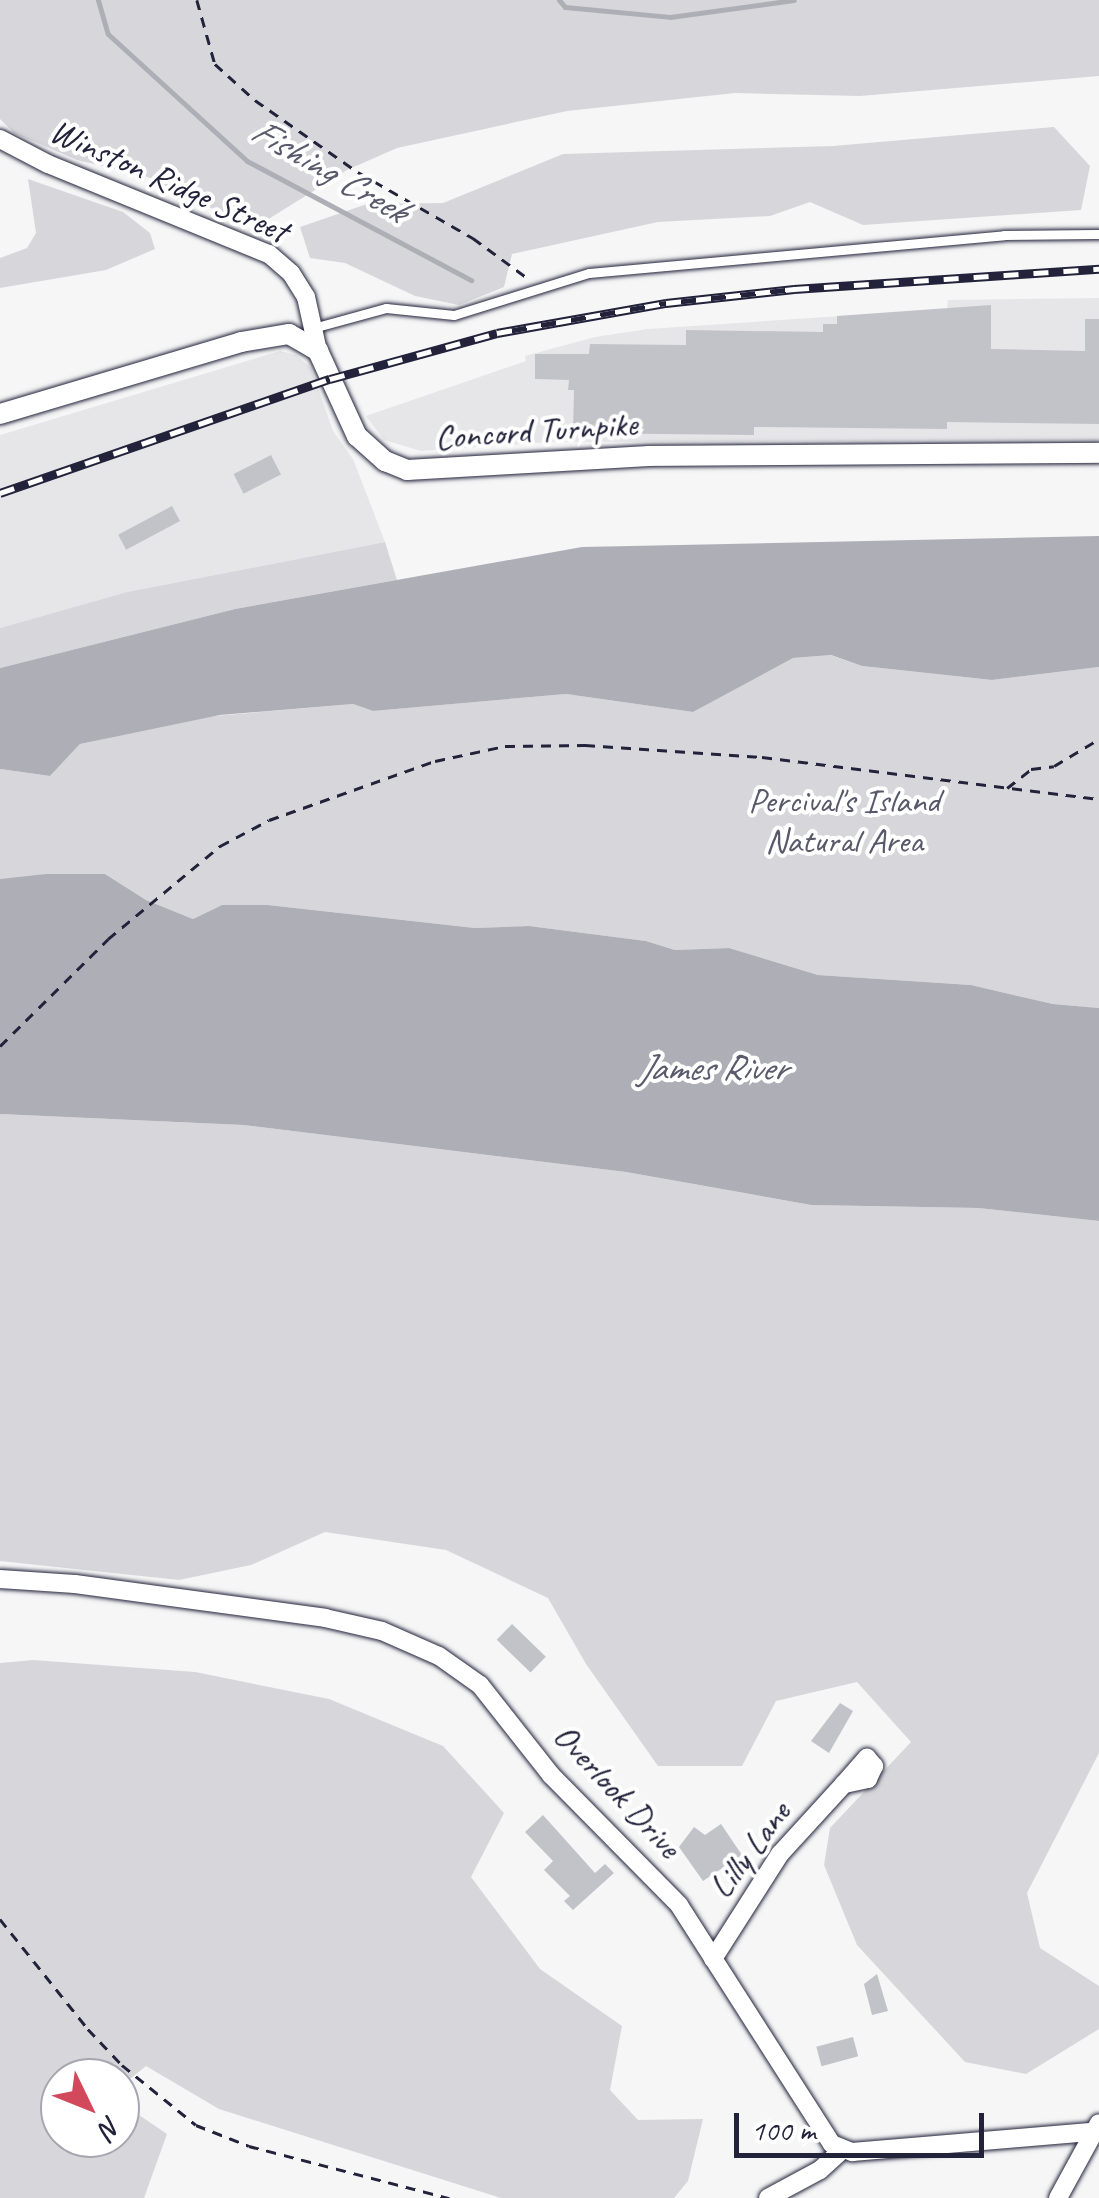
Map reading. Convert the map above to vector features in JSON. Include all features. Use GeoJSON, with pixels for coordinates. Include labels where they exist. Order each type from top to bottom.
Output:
{"type":"FeatureCollection","features":[{"type":"Feature","properties":{"kind":"street","name":"Winston Ridge Street"},"geometry":{"type":"LineString","coordinates":[[0,139],[48,164],[269,254],[290,273],[306,297],[318,350]]}},
{"type":"Feature","properties":{"kind":"street"},"geometry":{"type":"LineString","coordinates":[[0,414],[252,339],[290,334],[318,350]]}},
{"type":"Feature","properties":{"kind":"street","name":"Concord Turnpike"},"geometry":{"type":"LineString","coordinates":[[318,350],[358,436],[385,462],[407,470],[434,472],[649,456],[1099,453]]}},
{"type":"Feature","properties":{"kind":"street","name":"Overlook Drive"},"geometry":{"type":"LineString","coordinates":[[0,1579],[75,1584],[325,1618],[382,1631],[439,1656],[480,1685],[550,1774],[668,1893],[832,2144],[842,2150]]}},
{"type":"Feature","properties":{"kind":"street","name":"Lilly Lane"},"geometry":{"type":"LineString","coordinates":[[713,1959],[780,1854],[844,1784]]}},
{"type":"Feature","properties":{"kind":"street"},"geometry":{"type":"LineString","coordinates":[[768,2198],[807,2178],[842,2150],[1095,2128]]}},
{"type":"Feature","properties":{"kind":"street"},"geometry":{"type":"LineString","coordinates":[[1058,2198],[1095,2128]]}},
{"type":"Feature","properties":{"kind":"lane"},"geometry":{"type":"LineString","coordinates":[[313,328],[386,308],[454,315],[589,273],[1004,236],[1099,234]]}},
{"type":"Feature","properties":{"kind":"path"},"geometry":{"type":"LineString","coordinates":[[197,0],[215,64],[255,100],[358,172],[473,238],[540,287]]}},
{"type":"Feature","properties":{"kind":"path"},"geometry":{"type":"LineString","coordinates":[[1007,788],[1031,770],[1066,760],[1099,738]]}},
{"type":"Feature","properties":{"kind":"path"},"geometry":{"type":"LineString","coordinates":[[0,1046],[172,882],[220,846],[269,820],[435,761],[506,746],[585,744],[762,758],[1099,799]]}},
{"type":"Feature","properties":{"kind":"path"},"geometry":{"type":"LineString","coordinates":[[0,1918],[88,2029],[122,2065],[196,2124],[249,2146],[450,2198]]}},
{"type":"Feature","properties":{"kind":"shaded area"},"geometry":{"type":"Polygon","coordinates":[[[1099,298],[1099,440],[549,442],[421,451],[384,440],[366,416],[526,361],[525,356],[595,337],[648,329],[947,309],[948,300],[1099,298]]]}},
{"type":"Feature","properties":{"kind":"shaded area"},"geometry":{"type":"Polygon","coordinates":[[[280,351],[296,355],[311,368],[333,431],[353,459],[385,542],[127,592],[0,628],[0,435],[280,351]]]}},
{"type":"Feature","properties":{"kind":"green space"},"geometry":{"type":"Polygon","coordinates":[[[0,0],[1099,0],[1099,76],[860,96],[735,93],[567,111],[397,148],[347,170],[267,220],[247,220],[196,203],[148,177],[77,160],[14,133],[0,119],[0,0]]]}},
{"type":"Feature","properties":{"kind":"green space"},"geometry":{"type":"Polygon","coordinates":[[[1054,127],[1090,166],[1081,210],[863,225],[810,202],[770,216],[658,222],[512,254],[504,287],[459,305],[415,296],[345,263],[310,258],[300,227],[367,204],[443,203],[563,154],[833,146],[1054,127]]]}},
{"type":"Feature","properties":{"kind":"green space"},"geometry":{"type":"Polygon","coordinates":[[[28,179],[123,212],[150,233],[155,249],[106,270],[0,288],[0,258],[27,248],[36,233],[28,179]]]}},
{"type":"Feature","properties":{"kind":"green space"},"geometry":{"type":"Polygon","coordinates":[[[385,542],[397,580],[235,609],[0,668],[0,628],[127,592],[385,542]]]}},
{"type":"Feature","properties":{"kind":"green space","name":"Percival's Island Natural Area"},"geometry":{"type":"Polygon","coordinates":[[[830,655],[862,666],[992,680],[1099,667],[1099,1008],[1053,1004],[971,985],[818,975],[729,948],[675,950],[646,941],[529,926],[475,928],[268,905],[222,905],[193,919],[146,900],[105,874],[0,879],[0,769],[50,776],[80,744],[203,717],[353,704],[373,711],[566,694],[693,712],[792,658],[830,655]]]}},
{"type":"Feature","properties":{"kind":"green space"},"geometry":{"type":"Polygon","coordinates":[[[0,1114],[243,1125],[626,1172],[811,1205],[978,1208],[1099,1221],[1099,1753],[1027,1893],[1040,1948],[1099,1986],[1099,2029],[1026,2074],[965,2062],[857,1945],[824,1865],[830,1828],[911,1742],[857,1682],[776,1701],[742,1766],[658,1766],[586,1664],[548,1598],[446,1550],[325,1532],[251,1565],[179,1580],[0,1561],[0,1114]]]}},
{"type":"Feature","properties":{"kind":"green space"},"geometry":{"type":"Polygon","coordinates":[[[33,1660],[195,1672],[329,1699],[443,1746],[504,1813],[471,1877],[540,1969],[622,2026],[610,2090],[638,2120],[703,2119],[688,2181],[674,2198],[501,2198],[219,2109],[146,2066],[140,2071],[140,2058],[40,2058],[40,2158],[140,2158],[140,2116],[167,2134],[144,2198],[0,2198],[0,1663],[33,1660]]]}},
{"type":"Feature","properties":{"kind":"water"},"geometry":{"type":"Polygon","coordinates":[[[1099,536],[1099,667],[992,680],[862,666],[831,655],[793,658],[693,712],[566,694],[373,711],[353,704],[220,715],[80,744],[50,776],[0,769],[0,668],[235,609],[582,547],[1099,536]]]}},
{"type":"Feature","properties":{"kind":"water","name":"James River"},"geometry":{"type":"Polygon","coordinates":[[[105,874],[146,900],[193,919],[222,905],[268,905],[475,928],[529,926],[646,941],[675,950],[729,948],[818,975],[971,985],[1053,1004],[1099,1008],[1099,1221],[978,1208],[811,1205],[626,1172],[243,1125],[0,1114],[0,879],[105,874]]]}},
{"type":"Feature","properties":{"kind":"building"},"geometry":{"type":"Polygon","coordinates":[[[991,305],[991,349],[1085,351],[1085,319],[1099,319],[1099,424],[947,422],[947,429],[754,427],[754,435],[573,433],[574,390],[568,390],[569,380],[535,379],[535,354],[589,354],[590,344],[686,345],[686,330],[823,332],[823,324],[837,324],[837,316],[991,305]]]}},
{"type":"Feature","properties":{"kind":"building"},"geometry":{"type":"Polygon","coordinates":[[[271,455],[281,475],[244,494],[234,474],[271,455]]]}},
{"type":"Feature","properties":{"kind":"building"},"geometry":{"type":"Polygon","coordinates":[[[172,506],[180,521],[126,550],[118,535],[172,506]]]}},
{"type":"Feature","properties":{"kind":"building"},"geometry":{"type":"Polygon","coordinates":[[[512,1624],[546,1657],[531,1672],[497,1640],[512,1624]]]}},
{"type":"Feature","properties":{"kind":"building"},"geometry":{"type":"Polygon","coordinates":[[[840,1703],[853,1711],[829,1753],[811,1741],[840,1703]]]}},
{"type":"Feature","properties":{"kind":"building"},"geometry":{"type":"Polygon","coordinates":[[[543,1815],[595,1873],[605,1864],[614,1873],[573,1910],[564,1901],[570,1896],[544,1870],[553,1861],[525,1832],[543,1815]]]}},
{"type":"Feature","properties":{"kind":"building"},"geometry":{"type":"Polygon","coordinates":[[[721,1824],[742,1855],[703,1881],[679,1847],[694,1827],[705,1835],[721,1824]]]}},
{"type":"Feature","properties":{"kind":"building"},"geometry":{"type":"Polygon","coordinates":[[[877,1974],[888,2011],[872,2015],[864,1984],[877,1974]]]}},
{"type":"Feature","properties":{"kind":"building"},"geometry":{"type":"Polygon","coordinates":[[[853,2037],[858,2056],[821,2066],[816,2047],[853,2037]]]}},
{"type":"Feature","properties":{"kind":"waterway","name":"Fishing Creek"},"geometry":{"type":"LineString","coordinates":[[98,0],[108,34],[247,161],[471,280]]}},
{"type":"Feature","properties":{"kind":"waterway","name":"Fishing Creek"},"geometry":{"type":"LineString","coordinates":[[559,0],[565,7],[670,17],[794,0]]}},
{"type":"Feature","properties":{"kind":"railway"},"geometry":{"type":"LineString","coordinates":[[0,493],[330,379],[497,333],[666,303],[794,289],[1099,269]]}}]}
